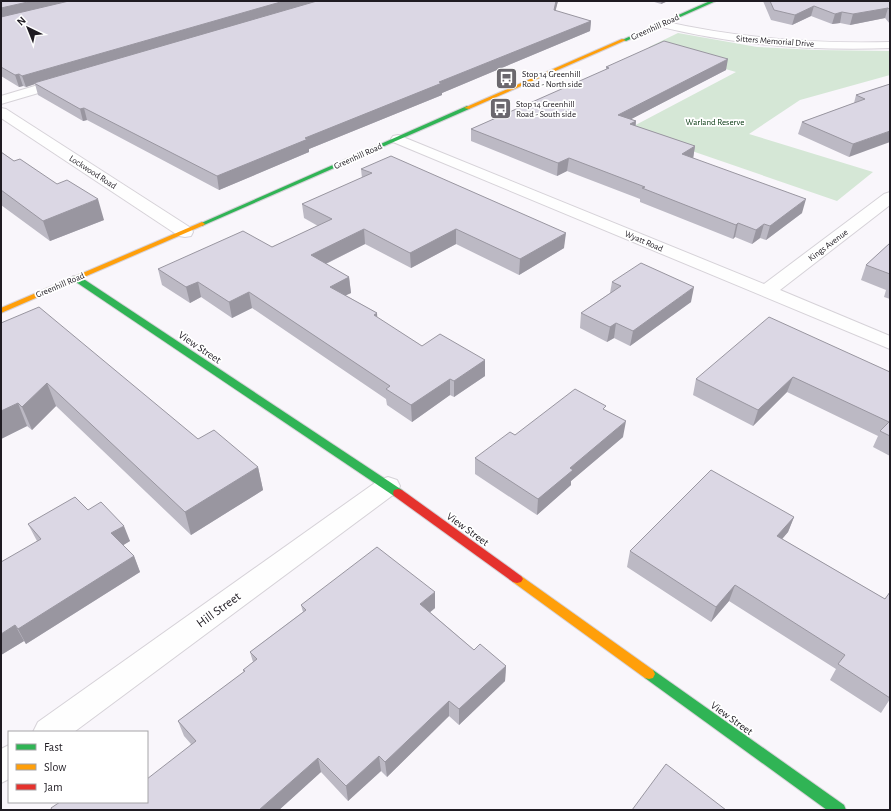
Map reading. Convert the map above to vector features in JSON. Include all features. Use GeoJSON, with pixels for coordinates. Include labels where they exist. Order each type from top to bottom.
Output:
{"type":"FeatureCollection","features":[{"type":"Feature","properties":{"kind":"main road","name":"Greenhill Road"},"geometry":{"type":"LineString","coordinates":[[1,311],[714,1]]}},
{"type":"Feature","properties":{"kind":"main road","name":"View Street"},"geometry":{"type":"LineString","coordinates":[[76,278],[388,486],[839,810]]}},
{"type":"Feature","properties":{"kind":"street","name":"Sitters Memorial Drive"},"geometry":{"type":"LineString","coordinates":[[662,24],[704,34],[760,41],[869,46],[890,45]]}},
{"type":"Feature","properties":{"kind":"street"},"geometry":{"type":"LineString","coordinates":[[1,100],[77,78]]}},
{"type":"Feature","properties":{"kind":"street","name":"Lockwood Road"},"geometry":{"type":"LineString","coordinates":[[1,112],[185,232]]}},
{"type":"Feature","properties":{"kind":"street","name":"Wyatt Road"},"geometry":{"type":"LineString","coordinates":[[398,139],[890,343]]}},
{"type":"Feature","properties":{"kind":"street","name":"Kings Avenue"},"geometry":{"type":"LineString","coordinates":[[766,292],[890,198]]}},
{"type":"Feature","properties":{"kind":"street","name":"Hill Street"},"geometry":{"type":"LineString","coordinates":[[50,731],[388,486]]}},
{"type":"Feature","properties":{"kind":"green space","name":"Warland Reserve"},"geometry":{"type":"Polygon","coordinates":[[[678,33],[757,47],[890,51],[890,75],[800,100],[749,134],[873,172],[837,201],[628,129],[736,72],[649,47],[678,33]]]}},
{"type":"Feature","properties":{"kind":"building"},"geometry":{"type":"Polygon","coordinates":[[[1,1],[32,1],[1,8],[1,1]]]}},
{"type":"Feature","properties":{"kind":"building"},"geometry":{"type":"Polygon","coordinates":[[[69,1],[284,1],[22,76],[19,74],[15,75],[1,67],[1,17],[69,1]]]}},
{"type":"Feature","properties":{"kind":"building"},"geometry":{"type":"Polygon","coordinates":[[[317,1],[556,1],[554,10],[591,21],[439,82],[442,83],[305,138],[308,139],[217,176],[84,108],[80,109],[34,83],[317,1]]]}},
{"type":"Feature","properties":{"kind":"building"},"geometry":{"type":"Polygon","coordinates":[[[770,1],[890,1],[890,10],[888,8],[853,14],[842,12],[835,14],[814,6],[795,15],[774,10],[770,1]]]}},
{"type":"Feature","properties":{"kind":"building"},"geometry":{"type":"Polygon","coordinates":[[[664,41],[728,59],[618,115],[636,121],[630,124],[695,146],[682,154],[806,199],[770,226],[764,224],[756,230],[738,223],[736,225],[642,188],[645,187],[569,158],[558,163],[471,129],[609,68],[606,67],[664,41]]]}},
{"type":"Feature","properties":{"kind":"building"},"geometry":{"type":"Polygon","coordinates":[[[890,84],[890,131],[853,144],[802,122],[865,99],[856,95],[890,84]]]}},
{"type":"Feature","properties":{"kind":"building"},"geometry":{"type":"Polygon","coordinates":[[[1,152],[14,161],[20,159],[57,184],[67,180],[98,199],[43,221],[1,190],[1,152]]]}},
{"type":"Feature","properties":{"kind":"building"},"geometry":{"type":"Polygon","coordinates":[[[391,156],[566,233],[520,259],[456,229],[410,253],[364,229],[311,255],[349,277],[330,287],[377,313],[374,315],[422,346],[440,334],[485,360],[454,381],[450,379],[411,405],[386,389],[390,386],[249,292],[229,302],[198,282],[186,287],[158,269],[243,231],[272,247],[332,219],[302,204],[372,173],[361,169],[391,156]]]}},
{"type":"Feature","properties":{"kind":"building"},"geometry":{"type":"Polygon","coordinates":[[[890,243],[890,274],[866,265],[890,243]]]}},
{"type":"Feature","properties":{"kind":"building"},"geometry":{"type":"Polygon","coordinates":[[[641,263],[694,287],[633,331],[616,323],[610,327],[581,313],[621,286],[612,282],[641,263]]]}},
{"type":"Feature","properties":{"kind":"building"},"geometry":{"type":"Polygon","coordinates":[[[39,307],[198,439],[214,430],[258,467],[185,512],[47,383],[22,407],[18,403],[1,411],[1,323],[39,307]]]}},
{"type":"Feature","properties":{"kind":"building"},"geometry":{"type":"Polygon","coordinates":[[[769,317],[890,372],[890,436],[880,431],[889,422],[793,377],[758,410],[696,379],[769,317]]]}},
{"type":"Feature","properties":{"kind":"building"},"geometry":{"type":"Polygon","coordinates":[[[575,389],[606,406],[603,409],[626,421],[570,468],[573,470],[538,499],[475,458],[510,432],[515,435],[575,389]]]}},
{"type":"Feature","properties":{"kind":"building"},"geometry":{"type":"Polygon","coordinates":[[[711,470],[794,517],[777,536],[885,599],[890,592],[890,698],[838,664],[845,655],[735,585],[716,607],[630,551],[711,470]]]}},
{"type":"Feature","properties":{"kind":"building"},"geometry":{"type":"Polygon","coordinates":[[[75,497],[88,510],[101,502],[124,526],[111,533],[134,556],[18,629],[15,625],[1,634],[1,562],[41,539],[28,524],[75,497]]]}},
{"type":"Feature","properties":{"kind":"building"},"geometry":{"type":"Polygon","coordinates":[[[377,547],[435,592],[420,604],[474,650],[480,644],[506,666],[459,709],[449,701],[385,762],[379,756],[346,786],[318,758],[259,810],[52,810],[51,808],[58,803],[148,803],[148,778],[196,741],[178,721],[245,671],[243,670],[257,659],[250,652],[306,610],[301,605],[377,547]]]}},
{"type":"Feature","properties":{"kind":"building"},"geometry":{"type":"Polygon","coordinates":[[[666,764],[726,810],[632,810],[666,764]]]}},
{"type":"Feature","properties":{"kind":"traffic: fast"},"geometry":{"type":"LineString","coordinates":[[624,40],[714,1]]}},
{"type":"Feature","properties":{"kind":"traffic: fast"},"geometry":{"type":"LineString","coordinates":[[202,224],[467,108]]}},
{"type":"Feature","properties":{"kind":"traffic: fast"},"geometry":{"type":"LineString","coordinates":[[76,278],[398,493]]}},
{"type":"Feature","properties":{"kind":"traffic: fast"},"geometry":{"type":"LineString","coordinates":[[649,674],[839,810]]}},
{"type":"Feature","properties":{"kind":"traffic: slow"},"geometry":{"type":"LineString","coordinates":[[467,108],[624,40]]}},
{"type":"Feature","properties":{"kind":"traffic: slow"},"geometry":{"type":"LineString","coordinates":[[1,311],[202,224]]}},
{"type":"Feature","properties":{"kind":"traffic: slow"},"geometry":{"type":"LineString","coordinates":[[517,579],[649,674]]}},
{"type":"Feature","properties":{"kind":"traffic: jam"},"geometry":{"type":"LineString","coordinates":[[398,493],[517,579]]}},
{"type":"Feature","properties":{"kind":"place","name":"Stop 14 Greenhill Road - North side"},"geometry":{"type":"Point","coordinates":[506,79]}},
{"type":"Feature","properties":{"kind":"place","name":"Stop 14 Greenhill Road - South side"},"geometry":{"type":"Point","coordinates":[500,109]}}]}
